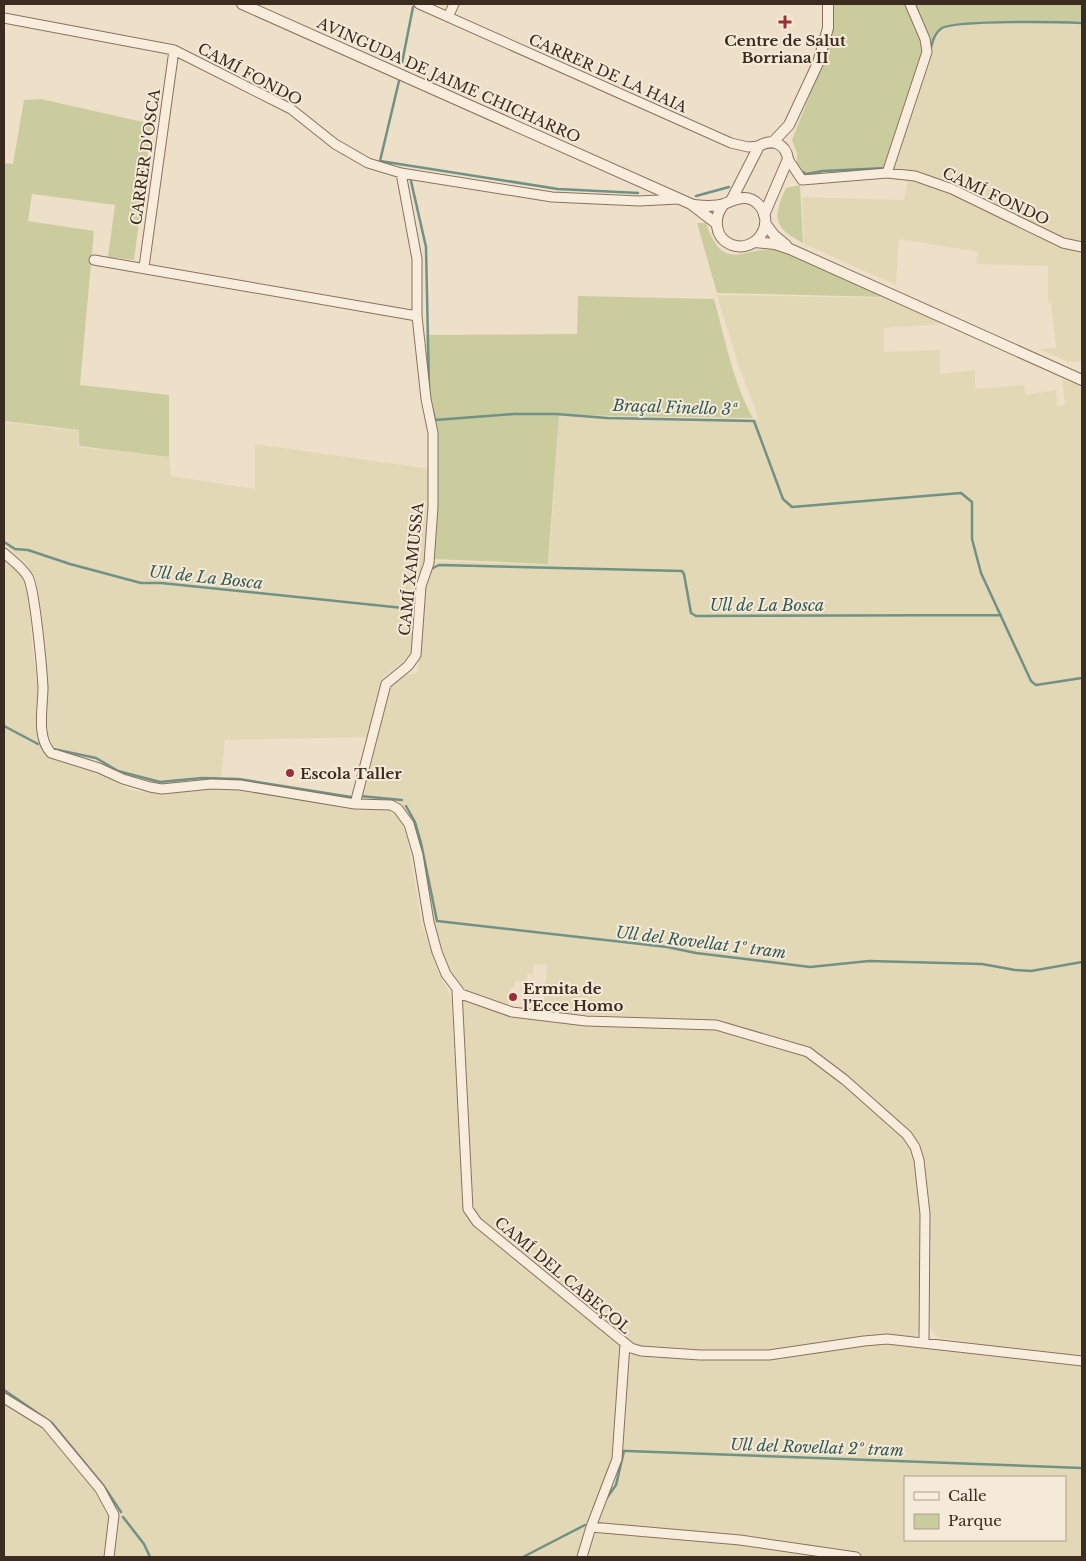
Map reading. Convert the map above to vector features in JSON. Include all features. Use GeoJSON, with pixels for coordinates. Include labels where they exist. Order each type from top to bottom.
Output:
{"type":"FeatureCollection","features":[{"type":"Feature","properties":{"kind":"street","name":"AVINGUDA DE JAIME CHICHARRO"},"geometry":{"type":"LineString","coordinates":[[242,4],[691,204]]}},
{"type":"Feature","properties":{"kind":"street"},"geometry":{"type":"LineString","coordinates":[[419,4],[448,17],[454,4]]}},
{"type":"Feature","properties":{"kind":"street"},"geometry":{"type":"LineString","coordinates":[[828,4],[828,28],[818,63],[789,125],[773,142],[759,146],[728,202],[718,213],[716,224],[720,235],[733,245],[744,246],[755,242],[775,244],[790,249],[1082,380]]}},
{"type":"Feature","properties":{"kind":"street"},"geometry":{"type":"LineString","coordinates":[[887,173],[927,52],[925,39],[910,4]]}},
{"type":"Feature","properties":{"kind":"street","name":"CARRER DE LA HAIA"},"geometry":{"type":"LineString","coordinates":[[448,17],[730,142],[748,147],[759,146]]}},
{"type":"Feature","properties":{"kind":"street","name":"CAMÍ FONDO"},"geometry":{"type":"LineString","coordinates":[[4,18],[174,50],[290,109],[335,144],[368,163],[401,173],[552,197],[639,201],[679,199]]}},
{"type":"Feature","properties":{"kind":"street","name":"CARRER D'OSCA"},"geometry":{"type":"LineString","coordinates":[[144,267],[174,50]]}},
{"type":"Feature","properties":{"kind":"street"},"geometry":{"type":"LineString","coordinates":[[755,242],[762,234],[765,219],[787,155],[789,125]]}},
{"type":"Feature","properties":{"kind":"street"},"geometry":{"type":"LineString","coordinates":[[773,142],[782,146],[787,155]]}},
{"type":"Feature","properties":{"kind":"street","name":"CAMÍ FONDO"},"geometry":{"type":"LineString","coordinates":[[787,155],[802,180],[887,173],[915,176],[952,189],[1064,243],[1082,247]]}},
{"type":"Feature","properties":{"kind":"street","name":"CAMÍ XAMUSSA"},"geometry":{"type":"LineString","coordinates":[[355,804],[386,684],[408,666],[416,655],[421,586],[429,563],[433,508],[433,432],[426,399],[417,316],[417,259],[401,173]]}},
{"type":"Feature","properties":{"kind":"street"},"geometry":{"type":"LineString","coordinates":[[691,204],[706,206],[744,198],[754,202],[774,235],[790,249]]}},
{"type":"Feature","properties":{"kind":"street"},"geometry":{"type":"LineString","coordinates":[[691,204],[716,224]]}},
{"type":"Feature","properties":{"kind":"street"},"geometry":{"type":"LineString","coordinates":[[94,260],[144,267],[417,316]]}},
{"type":"Feature","properties":{"kind":"street"},"geometry":{"type":"LineString","coordinates":[[4,553],[23,569],[32,588],[43,685],[43,734],[46,748],[51,753],[150,787],[162,788],[211,784],[240,785],[355,804],[391,805],[398,809],[409,824],[418,855],[429,922],[437,952],[446,974],[457,991],[512,1012],[586,1021],[716,1026],[808,1052],[845,1080],[907,1136],[919,1160],[925,1214],[924,1342]]}},
{"type":"Feature","properties":{"kind":"street","name":"CAMÍ DEL CABEÇOL"},"geometry":{"type":"LineString","coordinates":[[457,991],[468,1209],[477,1222],[625,1344],[641,1351],[769,1356],[872,1340],[924,1342],[1082,1361]]}},
{"type":"Feature","properties":{"kind":"street"},"geometry":{"type":"LineString","coordinates":[[582,1557],[617,1459],[625,1344]]}},
{"type":"Feature","properties":{"kind":"street"},"geometry":{"type":"LineString","coordinates":[[4,1398],[46,1424],[100,1489],[114,1515],[109,1557]]}},
{"type":"Feature","properties":{"kind":"street"},"geometry":{"type":"LineString","coordinates":[[591,1528],[740,1540],[856,1557]]}},
{"type":"Feature","properties":{"kind":"shaded area"},"geometry":{"type":"Polygon","coordinates":[[[1041,21],[1082,22],[1082,243],[1065,240],[911,172],[891,168],[932,40],[939,29],[947,25],[1041,21]]]}},
{"type":"Feature","properties":{"kind":"shaded area"},"geometry":{"type":"Polygon","coordinates":[[[908,178],[941,188],[1082,251],[1082,361],[1069,362],[1039,349],[1056,348],[1051,304],[1048,303],[1048,266],[976,264],[978,252],[899,239],[896,285],[804,244],[802,197],[904,200],[908,178]]]}},
{"type":"Feature","properties":{"kind":"shaded area"},"geometry":{"type":"Polygon","coordinates":[[[717,295],[887,298],[942,324],[884,328],[884,352],[940,350],[940,374],[975,370],[975,389],[1024,385],[1026,395],[1056,390],[1057,406],[1065,405],[1062,379],[1082,387],[1082,1355],[1018,1350],[939,1338],[935,1335],[929,1326],[929,1256],[931,1250],[928,1193],[924,1160],[918,1142],[848,1077],[812,1049],[717,1022],[543,1012],[547,965],[534,964],[533,974],[527,973],[526,982],[515,981],[514,988],[510,988],[508,1006],[466,992],[460,987],[444,958],[435,930],[421,850],[412,820],[397,802],[360,798],[391,683],[402,674],[415,674],[418,670],[424,583],[432,561],[549,564],[559,415],[759,419],[739,367],[717,295]]]}},
{"type":"Feature","properties":{"kind":"shaded area"},"geometry":{"type":"Polygon","coordinates":[[[4,422],[79,431],[78,447],[169,457],[171,476],[255,489],[255,444],[430,469],[425,564],[416,589],[412,651],[409,657],[383,677],[368,737],[225,740],[221,779],[160,784],[119,773],[100,761],[55,750],[46,734],[46,676],[36,580],[27,564],[4,544],[4,422]]]}},
{"type":"Feature","properties":{"kind":"shaded area"},"geometry":{"type":"Polygon","coordinates":[[[4,559],[18,571],[28,589],[33,654],[38,684],[38,737],[45,754],[62,762],[100,773],[128,789],[144,792],[227,788],[351,808],[388,810],[400,819],[407,837],[422,925],[438,971],[451,997],[463,1196],[466,1215],[622,1345],[616,1400],[616,1441],[610,1473],[592,1509],[578,1557],[113,1557],[118,1511],[50,1423],[4,1392],[4,559]]]}},
{"type":"Feature","properties":{"kind":"shaded area"},"geometry":{"type":"Polygon","coordinates":[[[464,1001],[505,1015],[555,1023],[709,1029],[799,1052],[813,1059],[910,1145],[919,1192],[921,1331],[915,1336],[881,1336],[757,1353],[644,1349],[635,1347],[475,1214],[470,1184],[461,1003],[464,1001]]]}},
{"type":"Feature","properties":{"kind":"shaded area"},"geometry":{"type":"Polygon","coordinates":[[[881,1342],[1082,1365],[1082,1557],[850,1557],[595,1525],[602,1502],[614,1485],[622,1452],[628,1358],[633,1354],[641,1357],[756,1359],[881,1342]]]}},
{"type":"Feature","properties":{"kind":"shaded area"},"geometry":{"type":"Polygon","coordinates":[[[4,1403],[37,1423],[50,1434],[96,1490],[109,1516],[103,1557],[4,1557],[4,1403]]]}},
{"type":"Feature","properties":{"kind":"shaded area"},"geometry":{"type":"Polygon","coordinates":[[[593,1531],[730,1542],[826,1557],[585,1557],[593,1531]]]}},
{"type":"Feature","properties":{"kind":"green space"},"geometry":{"type":"Polygon","coordinates":[[[834,4],[908,4],[920,34],[924,52],[885,169],[823,172],[805,176],[797,165],[797,153],[792,140],[832,38],[834,4]]]}},
{"type":"Feature","properties":{"kind":"green space"},"geometry":{"type":"Polygon","coordinates":[[[913,4],[1082,4],[1082,21],[947,25],[935,33],[931,44],[913,4]]]}},
{"type":"Feature","properties":{"kind":"green space"},"geometry":{"type":"Polygon","coordinates":[[[41,99],[152,124],[134,260],[108,257],[115,205],[32,194],[28,221],[94,231],[80,385],[169,395],[169,457],[79,446],[79,430],[4,421],[4,163],[13,164],[24,100],[41,99]]]}},
{"type":"Feature","properties":{"kind":"green space"},"geometry":{"type":"Polygon","coordinates":[[[800,185],[803,243],[786,232],[778,221],[779,207],[786,188],[800,185]]]}},
{"type":"Feature","properties":{"kind":"green space"},"geometry":{"type":"Polygon","coordinates":[[[697,223],[706,223],[720,249],[728,254],[736,255],[778,250],[886,297],[717,293],[697,223]]]}},
{"type":"Feature","properties":{"kind":"green space"},"geometry":{"type":"Polygon","coordinates":[[[578,296],[714,299],[735,375],[753,418],[559,415],[548,564],[432,559],[426,335],[577,334],[578,296]]]}},
{"type":"Feature","properties":{"kind":"waterway"},"geometry":{"type":"LineString","coordinates":[[402,63],[413,7]]}},
{"type":"Feature","properties":{"kind":"waterway"},"geometry":{"type":"LineString","coordinates":[[930,52],[937,33],[942,28],[951,25],[1009,22],[1082,23]]}},
{"type":"Feature","properties":{"kind":"waterway"},"geometry":{"type":"LineString","coordinates":[[399,81],[380,161],[558,189],[638,193]]}},
{"type":"Feature","properties":{"kind":"waterway"},"geometry":{"type":"LineString","coordinates":[[803,172],[806,174],[823,171],[886,168]]}},
{"type":"Feature","properties":{"kind":"waterway","name":"Braçal Finello 3ª"},"geometry":{"type":"LineString","coordinates":[[411,181],[426,247],[429,388]]}},
{"type":"Feature","properties":{"kind":"waterway"},"geometry":{"type":"LineString","coordinates":[[696,196],[729,187]]}},
{"type":"Feature","properties":{"kind":"waterway","name":"Braçal Finello 3ª"},"geometry":{"type":"LineString","coordinates":[[432,408],[435,420],[514,414],[556,414],[607,418],[754,421],[783,499],[792,507],[961,493],[972,502],[972,539],[981,573],[1031,681],[1036,685],[1082,678]]}},
{"type":"Feature","properties":{"kind":"waterway","name":"Ull de La Bosca"},"geometry":{"type":"LineString","coordinates":[[4,542],[15,549],[28,550],[70,564],[141,583],[161,583],[413,609]]}},
{"type":"Feature","properties":{"kind":"waterway","name":"Ull de La Bosca"},"geometry":{"type":"LineString","coordinates":[[431,569],[439,565],[682,571],[691,613],[696,616],[1001,615]]}},
{"type":"Feature","properties":{"kind":"waterway","name":"Ull del Rovellat 1º tram"},"geometry":{"type":"LineString","coordinates":[[4,726],[38,744]]}},
{"type":"Feature","properties":{"kind":"waterway","name":"Ull del Rovellat 1º tram"},"geometry":{"type":"LineString","coordinates":[[53,749],[96,758],[118,771],[160,782],[202,778],[239,779],[351,797]]}},
{"type":"Feature","properties":{"kind":"waterway","name":"Ull del Rovellat 1º tram"},"geometry":{"type":"LineString","coordinates":[[360,796],[402,800]]}},
{"type":"Feature","properties":{"kind":"waterway","name":"Ull del Rovellat 1º tram"},"geometry":{"type":"LineString","coordinates":[[406,806],[415,822],[421,843],[437,921],[667,947],[696,953],[810,967],[869,961],[982,964],[1031,971],[1082,962]]}},
{"type":"Feature","properties":{"kind":"waterway","name":"Ull del Rovellat 2º tram"},"geometry":{"type":"LineString","coordinates":[[4,1390],[52,1423],[103,1485],[121,1512]]}},
{"type":"Feature","properties":{"kind":"waterway","name":"Ull del Rovellat 2º tram"},"geometry":{"type":"LineString","coordinates":[[606,1499],[616,1485],[624,1451],[1082,1468]]}},
{"type":"Feature","properties":{"kind":"waterway","name":"Ull del Rovellat 2º tram"},"geometry":{"type":"LineString","coordinates":[[123,1517],[144,1544],[150,1557]]}},
{"type":"Feature","properties":{"kind":"waterway","name":"Ull del Rovellat 2º tram"},"geometry":{"type":"LineString","coordinates":[[523,1557],[585,1525]]}},
{"type":"Feature","properties":{"kind":"place","name":"Centre de Salut Borriana II"},"geometry":{"type":"Point","coordinates":[785,22]}},
{"type":"Feature","properties":{"kind":"place","name":"Escola Taller"},"geometry":{"type":"Point","coordinates":[290,773]}},
{"type":"Feature","properties":{"kind":"place","name":"Ermita de l’Ecce Homo"},"geometry":{"type":"Point","coordinates":[513,997]}}]}
